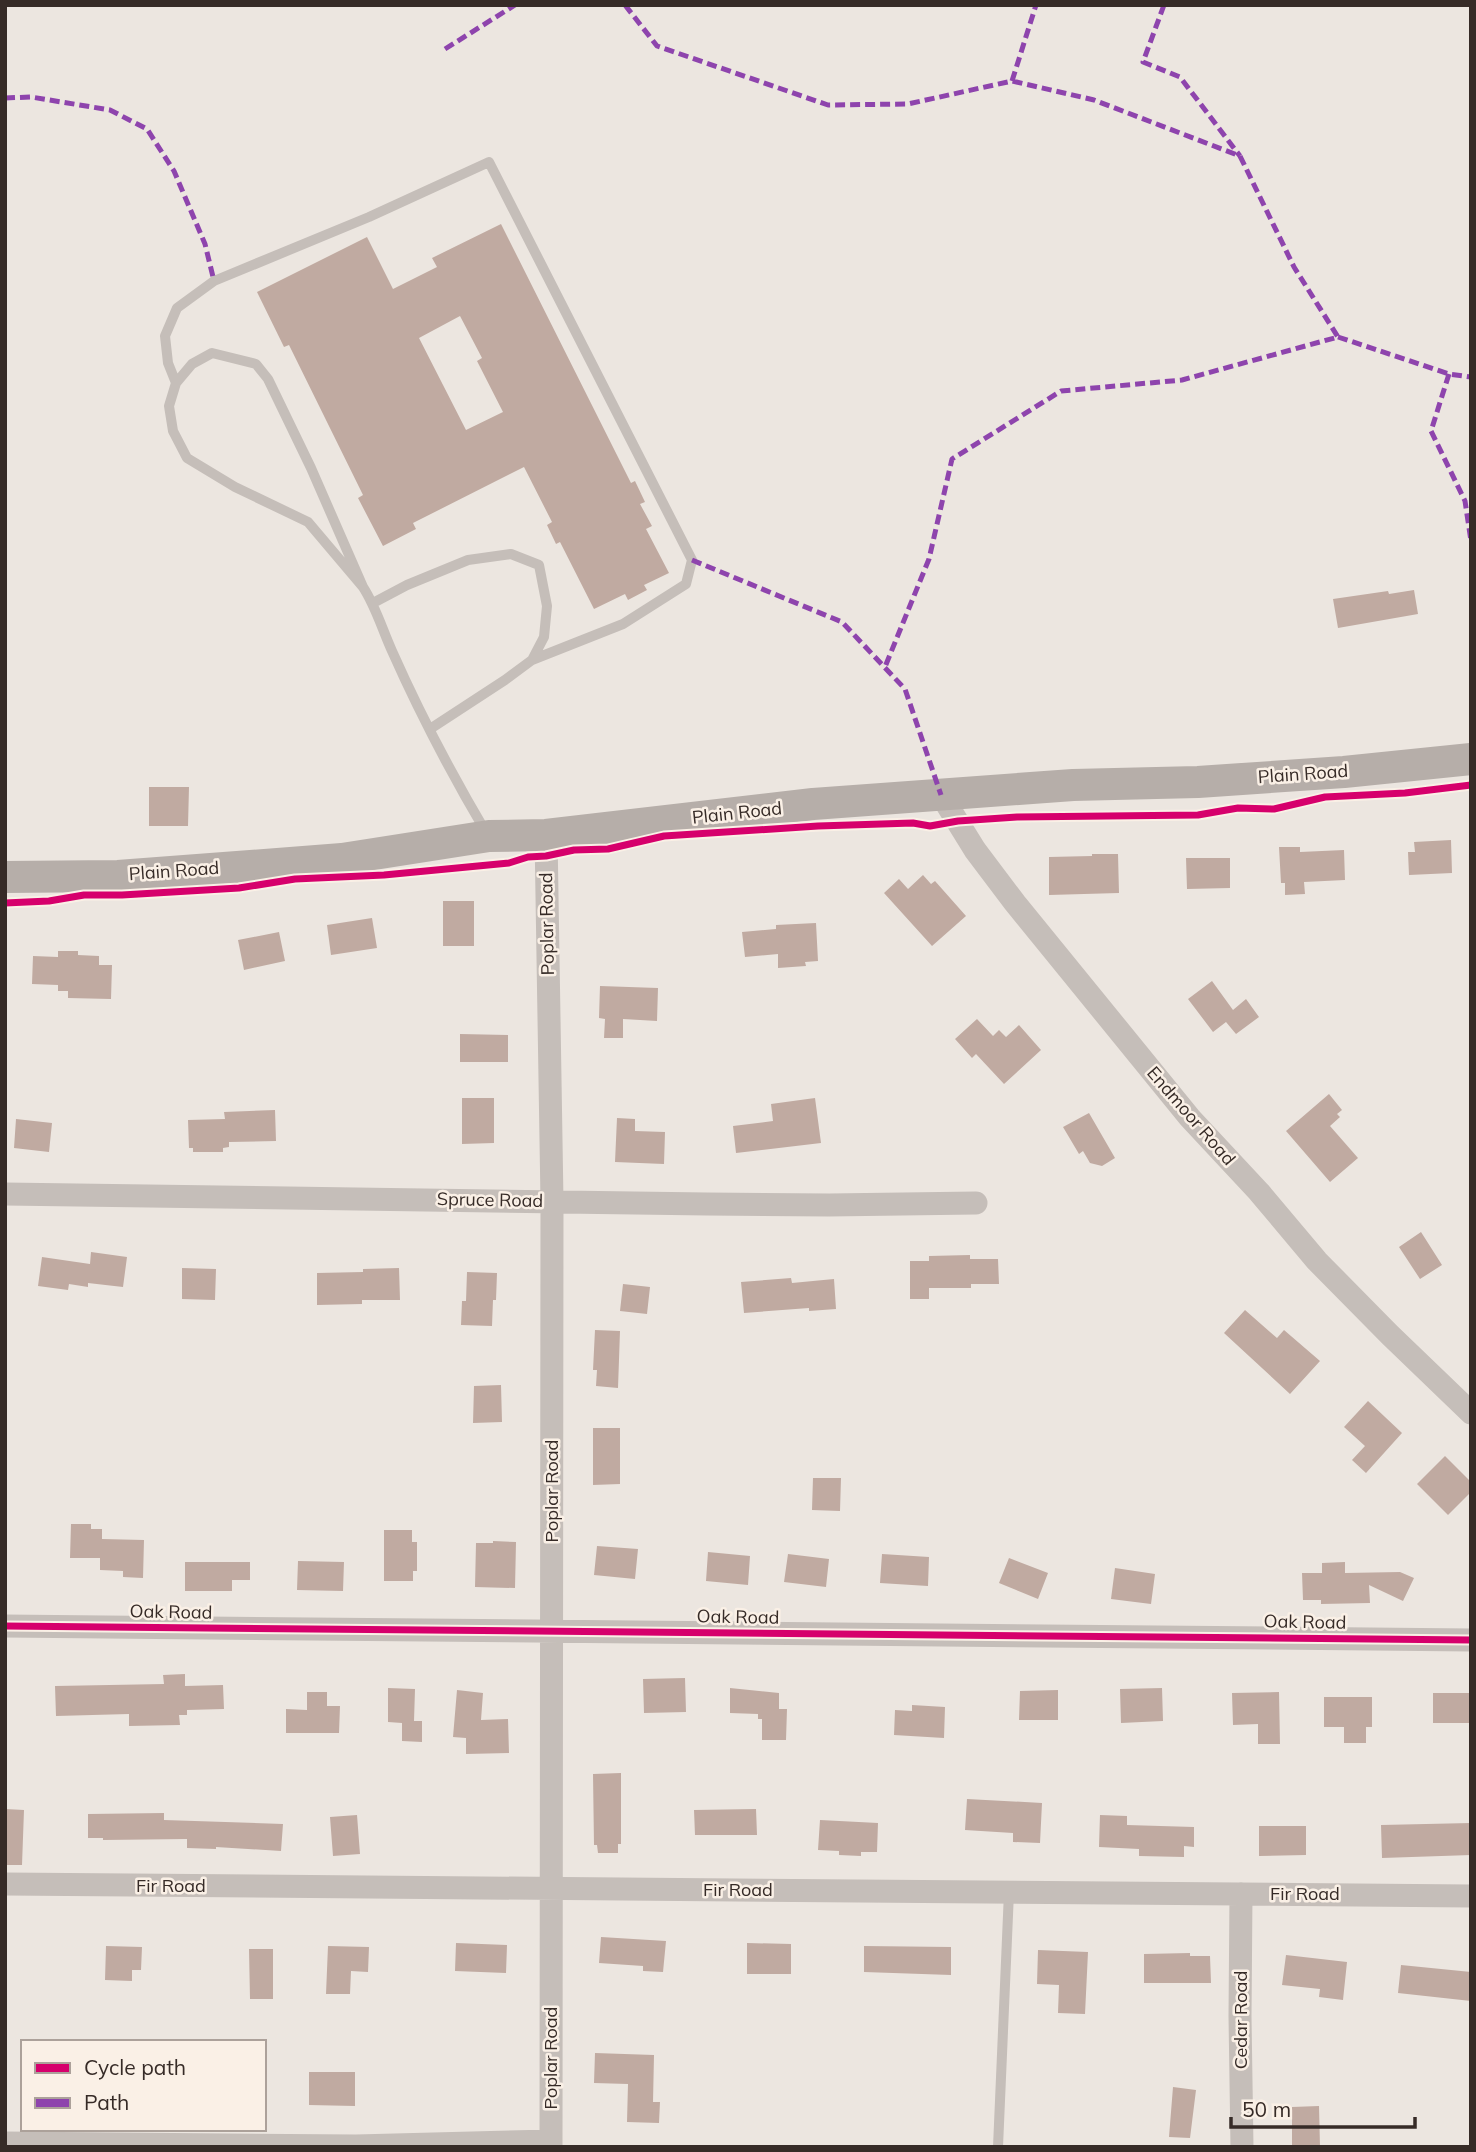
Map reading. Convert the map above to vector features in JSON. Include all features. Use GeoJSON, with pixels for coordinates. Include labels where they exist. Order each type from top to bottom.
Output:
{"type":"FeatureCollection","features":[{"type":"Feature","properties":{"kind":"main road","name":"Plain Road"},"geometry":{"type":"LineString","coordinates":[[5,877],[118,876],[342,859],[489,836],[546,835],[813,804],[1073,785],[1225,780],[1344,772],[1471,759]]}},
{"type":"Feature","properties":{"kind":"street","name":"Endmoor Road"},"geometry":{"type":"LineString","coordinates":[[941,795],[975,850],[1015,903],[1190,1118],[1259,1192],[1317,1261],[1471,1413]]}},
{"type":"Feature","properties":{"kind":"street","name":"Poplar Road"},"geometry":{"type":"LineString","coordinates":[[546,835],[552,1201],[551,2144]]}},
{"type":"Feature","properties":{"kind":"street","name":"Spruce Road"},"geometry":{"type":"LineString","coordinates":[[5,1194],[829,1205],[975,1203]]}},
{"type":"Feature","properties":{"kind":"street","name":"Oak Road"},"geometry":{"type":"LineString","coordinates":[[5,1626],[1471,1640]]}},
{"type":"Feature","properties":{"kind":"street","name":"Fir Road"},"geometry":{"type":"LineString","coordinates":[[5,1884],[1471,1896]]}},
{"type":"Feature","properties":{"kind":"street","name":"Cedar Road"},"geometry":{"type":"LineString","coordinates":[[1241,1894],[1241,2147]]}},
{"type":"Feature","properties":{"kind":"street"},"geometry":{"type":"LineString","coordinates":[[5,2143],[356,2146],[551,2144]]}},
{"type":"Feature","properties":{"kind":"lane"},"geometry":{"type":"LineString","coordinates":[[176,383],[168,363],[165,336],[177,308],[214,281],[369,217],[489,162],[692,560],[686,584],[623,624],[532,660],[430,729]]}},
{"type":"Feature","properties":{"kind":"lane"},"geometry":{"type":"LineString","coordinates":[[363,587],[311,468],[268,379],[256,364],[212,353],[192,364],[176,383],[169,406],[173,431],[187,458],[235,487],[308,522],[363,587],[373,603],[391,650],[456,782],[489,836]]}},
{"type":"Feature","properties":{"kind":"lane"},"geometry":{"type":"LineString","coordinates":[[373,603],[407,585],[468,560],[511,554],[539,565],[547,606],[544,637],[532,660]]}},
{"type":"Feature","properties":{"kind":"lane"},"geometry":{"type":"LineString","coordinates":[[998,2147],[1009,1892]]}},
{"type":"Feature","properties":{"kind":"building"},"geometry":{"type":"Polygon","coordinates":[[[501,224],[631,483],[635,481],[645,502],[640,504],[652,526],[646,529],[669,573],[644,585],[647,590],[628,600],[625,594],[594,609],[560,542],[556,544],[547,525],[552,522],[524,467],[413,523],[416,529],[383,546],[358,498],[363,495],[289,345],[284,347],[257,292],[367,237],[393,289],[437,267],[432,258],[501,224]],[[460,316],[419,338],[466,430],[503,412],[477,361],[482,358],[460,316]]]}},
{"type":"Feature","properties":{"kind":"building"},"geometry":{"type":"Polygon","coordinates":[[[1414,590],[1418,614],[1338,628],[1333,599],[1414,590]]]}},
{"type":"Feature","properties":{"kind":"building"},"geometry":{"type":"Polygon","coordinates":[[[149,787],[189,787],[188,826],[149,826],[149,787]]]}},
{"type":"Feature","properties":{"kind":"building"},"geometry":{"type":"Polygon","coordinates":[[[1451,840],[1452,873],[1409,875],[1408,852],[1415,852],[1414,842],[1451,840]]]}},
{"type":"Feature","properties":{"kind":"building"},"geometry":{"type":"Polygon","coordinates":[[[1279,847],[1300,847],[1300,852],[1344,850],[1345,880],[1304,882],[1305,894],[1285,895],[1285,883],[1281,883],[1279,847]]]}},
{"type":"Feature","properties":{"kind":"building"},"geometry":{"type":"Polygon","coordinates":[[[1118,854],[1119,893],[1049,895],[1049,857],[1118,854]]]}},
{"type":"Feature","properties":{"kind":"building"},"geometry":{"type":"Polygon","coordinates":[[[1186,858],[1230,858],[1230,888],[1187,889],[1186,858]]]}},
{"type":"Feature","properties":{"kind":"building"},"geometry":{"type":"Polygon","coordinates":[[[923,875],[931,884],[935,881],[966,916],[932,946],[884,893],[899,879],[908,889],[923,875]]]}},
{"type":"Feature","properties":{"kind":"building"},"geometry":{"type":"Polygon","coordinates":[[[443,901],[474,901],[474,946],[443,946],[443,901]]]}},
{"type":"Feature","properties":{"kind":"building"},"geometry":{"type":"Polygon","coordinates":[[[372,918],[377,948],[331,955],[327,925],[372,918]]]}},
{"type":"Feature","properties":{"kind":"building"},"geometry":{"type":"Polygon","coordinates":[[[816,923],[818,961],[805,962],[806,966],[778,968],[778,954],[745,957],[742,932],[776,929],[776,925],[816,923]]]}},
{"type":"Feature","properties":{"kind":"building"},"geometry":{"type":"Polygon","coordinates":[[[279,932],[285,961],[244,970],[238,940],[279,932]]]}},
{"type":"Feature","properties":{"kind":"building"},"geometry":{"type":"Polygon","coordinates":[[[58,951],[78,951],[78,955],[99,956],[99,965],[112,965],[111,999],[68,998],[68,991],[58,991],[58,985],[32,984],[33,956],[58,957],[58,951]]]}},
{"type":"Feature","properties":{"kind":"building"},"geometry":{"type":"Polygon","coordinates":[[[1212,981],[1233,1010],[1246,999],[1259,1017],[1236,1034],[1226,1022],[1213,1032],[1188,999],[1212,981]]]}},
{"type":"Feature","properties":{"kind":"building"},"geometry":{"type":"Polygon","coordinates":[[[600,986],[658,988],[657,1021],[623,1019],[623,1038],[604,1038],[605,1019],[599,1018],[600,986]]]}},
{"type":"Feature","properties":{"kind":"building"},"geometry":{"type":"Polygon","coordinates":[[[977,1019],[993,1036],[999,1030],[1006,1037],[1019,1025],[1041,1050],[1004,1084],[976,1054],[972,1058],[955,1039],[977,1019]]]}},
{"type":"Feature","properties":{"kind":"building"},"geometry":{"type":"Polygon","coordinates":[[[460,1034],[508,1035],[508,1062],[460,1062],[460,1034]]]}},
{"type":"Feature","properties":{"kind":"building"},"geometry":{"type":"Polygon","coordinates":[[[1329,1094],[1342,1110],[1337,1114],[1340,1117],[1330,1126],[1358,1158],[1330,1182],[1286,1131],[1329,1094]]]}},
{"type":"Feature","properties":{"kind":"building"},"geometry":{"type":"Polygon","coordinates":[[[462,1098],[494,1098],[494,1143],[462,1144],[462,1098]]]}},
{"type":"Feature","properties":{"kind":"building"},"geometry":{"type":"Polygon","coordinates":[[[815,1098],[821,1143],[736,1153],[733,1126],[773,1121],[771,1104],[815,1098]]]}},
{"type":"Feature","properties":{"kind":"building"},"geometry":{"type":"Polygon","coordinates":[[[275,1110],[276,1141],[229,1142],[229,1147],[223,1148],[223,1152],[193,1152],[193,1148],[189,1148],[188,1120],[225,1119],[224,1112],[275,1110]]]}},
{"type":"Feature","properties":{"kind":"building"},"geometry":{"type":"Polygon","coordinates":[[[1089,1113],[1115,1158],[1102,1166],[1090,1163],[1083,1151],[1079,1154],[1063,1127],[1089,1113]]]}},
{"type":"Feature","properties":{"kind":"building"},"geometry":{"type":"Polygon","coordinates":[[[617,1118],[635,1119],[635,1131],[665,1132],[664,1164],[615,1162],[617,1118]]]}},
{"type":"Feature","properties":{"kind":"building"},"geometry":{"type":"Polygon","coordinates":[[[16,1119],[52,1123],[49,1152],[14,1148],[16,1119]]]}},
{"type":"Feature","properties":{"kind":"building"},"geometry":{"type":"Polygon","coordinates":[[[1421,1232],[1442,1265],[1420,1279],[1399,1247],[1421,1232]]]}},
{"type":"Feature","properties":{"kind":"building"},"geometry":{"type":"Polygon","coordinates":[[[91,1252],[127,1257],[123,1287],[69,1284],[68,1290],[38,1286],[42,1257],[90,1264],[91,1252]]]}},
{"type":"Feature","properties":{"kind":"building"},"geometry":{"type":"Polygon","coordinates":[[[970,1255],[970,1259],[998,1259],[999,1284],[971,1284],[971,1288],[929,1288],[929,1299],[910,1299],[910,1261],[929,1261],[929,1256],[970,1255]]]}},
{"type":"Feature","properties":{"kind":"building"},"geometry":{"type":"Polygon","coordinates":[[[182,1268],[216,1269],[215,1300],[182,1299],[182,1268]]]}},
{"type":"Feature","properties":{"kind":"building"},"geometry":{"type":"Polygon","coordinates":[[[399,1268],[400,1300],[362,1300],[362,1304],[317,1305],[317,1273],[399,1268]]]}},
{"type":"Feature","properties":{"kind":"building"},"geometry":{"type":"Polygon","coordinates":[[[467,1272],[497,1273],[492,1326],[461,1325],[462,1301],[466,1301],[467,1272]]]}},
{"type":"Feature","properties":{"kind":"building"},"geometry":{"type":"Polygon","coordinates":[[[791,1278],[792,1283],[834,1279],[836,1309],[809,1311],[809,1308],[744,1313],[741,1282],[791,1278]]]}},
{"type":"Feature","properties":{"kind":"building"},"geometry":{"type":"Polygon","coordinates":[[[623,1284],[650,1287],[647,1314],[620,1311],[623,1284]]]}},
{"type":"Feature","properties":{"kind":"building"},"geometry":{"type":"Polygon","coordinates":[[[1245,1310],[1277,1338],[1284,1330],[1320,1361],[1290,1394],[1224,1333],[1245,1310]]]}},
{"type":"Feature","properties":{"kind":"building"},"geometry":{"type":"Polygon","coordinates":[[[595,1330],[620,1331],[618,1388],[596,1386],[597,1370],[593,1370],[595,1330]]]}},
{"type":"Feature","properties":{"kind":"building"},"geometry":{"type":"Polygon","coordinates":[[[501,1385],[502,1422],[473,1423],[474,1386],[501,1385]]]}},
{"type":"Feature","properties":{"kind":"building"},"geometry":{"type":"Polygon","coordinates":[[[1368,1401],[1402,1433],[1366,1473],[1352,1460],[1365,1446],[1344,1427],[1368,1401]]]}},
{"type":"Feature","properties":{"kind":"building"},"geometry":{"type":"Polygon","coordinates":[[[593,1428],[620,1428],[620,1484],[593,1485],[593,1428]]]}},
{"type":"Feature","properties":{"kind":"building"},"geometry":{"type":"Polygon","coordinates":[[[1445,1456],[1471,1482],[1471,1492],[1448,1515],[1417,1484],[1445,1456]]]}},
{"type":"Feature","properties":{"kind":"building"},"geometry":{"type":"Polygon","coordinates":[[[813,1478],[841,1478],[840,1511],[812,1510],[813,1478]]]}},
{"type":"Feature","properties":{"kind":"building"},"geometry":{"type":"Polygon","coordinates":[[[71,1524],[91,1524],[91,1529],[102,1529],[102,1539],[144,1540],[143,1578],[123,1577],[123,1571],[100,1570],[100,1558],[70,1558],[71,1524]]]}},
{"type":"Feature","properties":{"kind":"building"},"geometry":{"type":"Polygon","coordinates":[[[384,1530],[412,1530],[412,1542],[417,1542],[417,1571],[413,1571],[413,1581],[384,1581],[384,1530]]]}},
{"type":"Feature","properties":{"kind":"building"},"geometry":{"type":"Polygon","coordinates":[[[516,1542],[515,1588],[475,1587],[476,1543],[516,1542]]]}},
{"type":"Feature","properties":{"kind":"building"},"geometry":{"type":"Polygon","coordinates":[[[597,1546],[638,1549],[635,1579],[594,1575],[597,1546]]]}},
{"type":"Feature","properties":{"kind":"building"},"geometry":{"type":"Polygon","coordinates":[[[708,1552],[750,1556],[748,1585],[706,1581],[708,1552]]]}},
{"type":"Feature","properties":{"kind":"building"},"geometry":{"type":"Polygon","coordinates":[[[788,1554],[829,1559],[826,1587],[784,1582],[788,1554]]]}},
{"type":"Feature","properties":{"kind":"building"},"geometry":{"type":"Polygon","coordinates":[[[882,1554],[929,1557],[928,1586],[880,1583],[882,1554]]]}},
{"type":"Feature","properties":{"kind":"building"},"geometry":{"type":"Polygon","coordinates":[[[1009,1558],[1048,1573],[1038,1599],[999,1583],[1009,1558]]]}},
{"type":"Feature","properties":{"kind":"building"},"geometry":{"type":"Polygon","coordinates":[[[298,1561],[344,1562],[343,1591],[297,1590],[298,1561]]]}},
{"type":"Feature","properties":{"kind":"building"},"geometry":{"type":"Polygon","coordinates":[[[185,1562],[250,1562],[250,1580],[232,1580],[232,1591],[185,1591],[185,1562]]]}},
{"type":"Feature","properties":{"kind":"building"},"geometry":{"type":"Polygon","coordinates":[[[1345,1562],[1345,1573],[1400,1572],[1414,1578],[1403,1601],[1369,1585],[1370,1603],[1321,1604],[1321,1600],[1303,1600],[1302,1573],[1322,1573],[1322,1563],[1345,1562]]]}},
{"type":"Feature","properties":{"kind":"building"},"geometry":{"type":"Polygon","coordinates":[[[1115,1568],[1155,1574],[1151,1604],[1111,1599],[1115,1568]]]}},
{"type":"Feature","properties":{"kind":"building"},"geometry":{"type":"Polygon","coordinates":[[[185,1674],[185,1686],[223,1685],[224,1709],[187,1710],[187,1715],[179,1715],[180,1725],[129,1726],[129,1714],[56,1716],[55,1686],[164,1684],[163,1675],[185,1674]]]}},
{"type":"Feature","properties":{"kind":"building"},"geometry":{"type":"Polygon","coordinates":[[[685,1678],[686,1712],[644,1713],[643,1679],[685,1678]]]}},
{"type":"Feature","properties":{"kind":"building"},"geometry":{"type":"Polygon","coordinates":[[[388,1688],[415,1689],[414,1721],[422,1721],[422,1742],[402,1741],[402,1723],[388,1722],[388,1688]]]}},
{"type":"Feature","properties":{"kind":"building"},"geometry":{"type":"Polygon","coordinates":[[[730,1688],[779,1693],[779,1709],[787,1709],[786,1740],[762,1740],[762,1719],[758,1719],[758,1714],[730,1713],[730,1688]]]}},
{"type":"Feature","properties":{"kind":"building"},"geometry":{"type":"Polygon","coordinates":[[[1162,1688],[1163,1721],[1121,1723],[1120,1689],[1162,1688]]]}},
{"type":"Feature","properties":{"kind":"building"},"geometry":{"type":"Polygon","coordinates":[[[457,1690],[483,1693],[481,1720],[508,1719],[509,1753],[466,1754],[466,1738],[453,1737],[457,1690]]]}},
{"type":"Feature","properties":{"kind":"building"},"geometry":{"type":"Polygon","coordinates":[[[1058,1690],[1058,1720],[1019,1720],[1020,1691],[1058,1690]]]}},
{"type":"Feature","properties":{"kind":"building"},"geometry":{"type":"Polygon","coordinates":[[[307,1692],[327,1692],[327,1706],[340,1706],[339,1733],[286,1733],[286,1709],[307,1710],[307,1692]]]}},
{"type":"Feature","properties":{"kind":"building"},"geometry":{"type":"Polygon","coordinates":[[[1279,1692],[1280,1744],[1258,1744],[1258,1724],[1233,1725],[1232,1693],[1279,1692]]]}},
{"type":"Feature","properties":{"kind":"building"},"geometry":{"type":"Polygon","coordinates":[[[1433,1693],[1471,1693],[1471,1723],[1433,1723],[1433,1693]]]}},
{"type":"Feature","properties":{"kind":"building"},"geometry":{"type":"Polygon","coordinates":[[[1324,1697],[1372,1697],[1372,1727],[1366,1727],[1366,1743],[1344,1743],[1344,1727],[1324,1727],[1324,1697]]]}},
{"type":"Feature","properties":{"kind":"building"},"geometry":{"type":"Polygon","coordinates":[[[912,1705],[945,1707],[944,1738],[894,1735],[895,1710],[912,1711],[912,1705]]]}},
{"type":"Feature","properties":{"kind":"building"},"geometry":{"type":"Polygon","coordinates":[[[621,1773],[621,1844],[618,1844],[618,1853],[598,1853],[597,1845],[594,1845],[593,1774],[621,1773]]]}},
{"type":"Feature","properties":{"kind":"building"},"geometry":{"type":"Polygon","coordinates":[[[967,1799],[1042,1803],[1040,1843],[1013,1842],[1013,1833],[965,1830],[967,1799]]]}},
{"type":"Feature","properties":{"kind":"building"},"geometry":{"type":"Polygon","coordinates":[[[5,1809],[24,1810],[22,1865],[5,1865],[5,1809]]]}},
{"type":"Feature","properties":{"kind":"building"},"geometry":{"type":"Polygon","coordinates":[[[756,1809],[757,1835],[695,1835],[694,1810],[756,1809]]]}},
{"type":"Feature","properties":{"kind":"building"},"geometry":{"type":"Polygon","coordinates":[[[164,1813],[164,1820],[283,1824],[281,1851],[187,1848],[187,1839],[88,1838],[88,1814],[164,1813]]]}},
{"type":"Feature","properties":{"kind":"building"},"geometry":{"type":"Polygon","coordinates":[[[357,1815],[360,1854],[333,1856],[330,1817],[357,1815]]]}},
{"type":"Feature","properties":{"kind":"building"},"geometry":{"type":"Polygon","coordinates":[[[1100,1815],[1127,1816],[1127,1825],[1194,1827],[1194,1847],[1184,1846],[1184,1857],[1139,1856],[1139,1849],[1099,1847],[1100,1815]]]}},
{"type":"Feature","properties":{"kind":"building"},"geometry":{"type":"Polygon","coordinates":[[[820,1820],[878,1823],[877,1852],[861,1852],[861,1856],[818,1850],[820,1820]]]}},
{"type":"Feature","properties":{"kind":"building"},"geometry":{"type":"Polygon","coordinates":[[[1471,1823],[1471,1855],[1382,1858],[1381,1825],[1471,1823]]]}},
{"type":"Feature","properties":{"kind":"building"},"geometry":{"type":"Polygon","coordinates":[[[1259,1826],[1306,1826],[1306,1855],[1259,1856],[1259,1826]]]}},
{"type":"Feature","properties":{"kind":"building"},"geometry":{"type":"Polygon","coordinates":[[[601,1937],[666,1941],[663,1972],[643,1971],[643,1966],[599,1963],[601,1937]]]}},
{"type":"Feature","properties":{"kind":"building"},"geometry":{"type":"Polygon","coordinates":[[[456,1943],[507,1945],[506,1973],[455,1971],[456,1943]]]}},
{"type":"Feature","properties":{"kind":"building"},"geometry":{"type":"Polygon","coordinates":[[[747,1943],[791,1944],[791,1974],[747,1974],[747,1943]]]}},
{"type":"Feature","properties":{"kind":"building"},"geometry":{"type":"Polygon","coordinates":[[[106,1946],[142,1947],[141,1970],[132,1970],[132,1981],[105,1980],[106,1946]]]}},
{"type":"Feature","properties":{"kind":"building"},"geometry":{"type":"Polygon","coordinates":[[[328,1946],[369,1947],[368,1972],[351,1971],[350,1994],[326,1994],[328,1946]]]}},
{"type":"Feature","properties":{"kind":"building"},"geometry":{"type":"Polygon","coordinates":[[[864,1946],[951,1947],[951,1975],[864,1972],[864,1946]]]}},
{"type":"Feature","properties":{"kind":"building"},"geometry":{"type":"Polygon","coordinates":[[[249,1949],[273,1949],[273,1999],[250,1999],[249,1949]]]}},
{"type":"Feature","properties":{"kind":"building"},"geometry":{"type":"Polygon","coordinates":[[[1038,1950],[1088,1952],[1085,2014],[1058,2013],[1059,1985],[1037,1984],[1038,1950]]]}},
{"type":"Feature","properties":{"kind":"building"},"geometry":{"type":"Polygon","coordinates":[[[1190,1953],[1190,1956],[1210,1956],[1211,1983],[1144,1983],[1144,1954],[1190,1953]]]}},
{"type":"Feature","properties":{"kind":"building"},"geometry":{"type":"Polygon","coordinates":[[[1286,1955],[1347,1962],[1343,2000],[1319,1997],[1320,1989],[1282,1985],[1286,1955]]]}},
{"type":"Feature","properties":{"kind":"building"},"geometry":{"type":"Polygon","coordinates":[[[1401,1965],[1471,1972],[1471,2001],[1398,1993],[1401,1965]]]}},
{"type":"Feature","properties":{"kind":"building"},"geometry":{"type":"Polygon","coordinates":[[[595,2053],[654,2055],[653,2102],[660,2102],[659,2123],[627,2122],[628,2084],[594,2083],[595,2053]]]}},
{"type":"Feature","properties":{"kind":"building"},"geometry":{"type":"Polygon","coordinates":[[[309,2072],[355,2072],[355,2106],[309,2105],[309,2072]]]}},
{"type":"Feature","properties":{"kind":"building"},"geometry":{"type":"Polygon","coordinates":[[[1173,2087],[1196,2090],[1190,2138],[1169,2137],[1173,2087]]]}},
{"type":"Feature","properties":{"kind":"building"},"geometry":{"type":"Polygon","coordinates":[[[1319,2106],[1320,2147],[1292,2147],[1292,2107],[1319,2106]]]}},
{"type":"Feature","properties":{"kind":"marked path"},"geometry":{"type":"LineString","coordinates":[[445,49],[515,5]]}},
{"type":"Feature","properties":{"kind":"marked path"},"geometry":{"type":"LineString","coordinates":[[625,5],[657,46],[828,105],[908,104],[1012,81],[1094,100],[1240,156],[1294,267],[1338,337],[1182,380],[1061,391],[952,459],[929,559],[885,667]]}},
{"type":"Feature","properties":{"kind":"marked path"},"geometry":{"type":"LineString","coordinates":[[1012,81],[1036,5]]}},
{"type":"Feature","properties":{"kind":"marked path"},"geometry":{"type":"LineString","coordinates":[[1164,5],[1143,62],[1180,77],[1240,156]]}},
{"type":"Feature","properties":{"kind":"marked path"},"geometry":{"type":"LineString","coordinates":[[5,98],[31,97],[110,110],[147,129],[174,171],[205,244],[214,281]]}},
{"type":"Feature","properties":{"kind":"marked path"},"geometry":{"type":"LineString","coordinates":[[1338,337],[1449,374],[1471,377]]}},
{"type":"Feature","properties":{"kind":"marked path"},"geometry":{"type":"LineString","coordinates":[[1449,374],[1431,431],[1465,501],[1471,541]]}},
{"type":"Feature","properties":{"kind":"marked path"},"geometry":{"type":"LineString","coordinates":[[692,560],[842,622],[905,689],[941,795]]}},
{"type":"Feature","properties":{"kind":"cycle path"},"geometry":{"type":"LineString","coordinates":[[5,903],[49,901],[84,895],[239,888],[295,879],[384,875],[509,863],[528,857],[574,850],[608,849],[664,836],[818,826],[913,823],[930,826],[1017,817],[1198,815],[1238,808],[1274,809],[1325,797],[1405,793],[1471,785]]}},
{"type":"Feature","properties":{"kind":"cycle path"},"geometry":{"type":"LineString","coordinates":[[5,1626],[1471,1640]]}}]}
